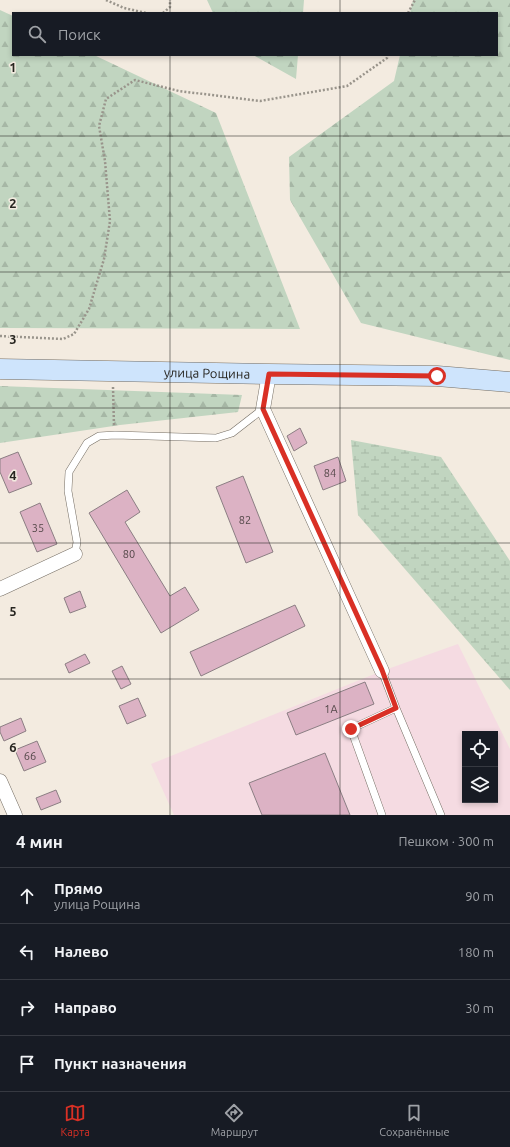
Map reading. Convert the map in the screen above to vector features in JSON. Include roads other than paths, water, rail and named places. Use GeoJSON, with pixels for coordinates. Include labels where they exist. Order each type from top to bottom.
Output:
{"type":"FeatureCollection","features":[{"type":"Feature","properties":{"kind":"street","name":"улица Рощина"},"geometry":{"type":"LineString","coordinates":[[0,369],[437,376],[510,382]]}},
{"type":"Feature","properties":{"kind":"street"},"geometry":{"type":"LineString","coordinates":[[269,374],[263,409],[382,670]]}},
{"type":"Feature","properties":{"kind":"street"},"geometry":{"type":"LineString","coordinates":[[0,589],[75,554]]}},
{"type":"Feature","properties":{"kind":"street"},"geometry":{"type":"LineString","coordinates":[[0,781],[15,815]]}},
{"type":"Feature","properties":{"kind":"lane"},"geometry":{"type":"LineString","coordinates":[[75,554],[77,542],[68,491],[69,472],[86,443],[99,436],[114,435],[216,438],[232,434],[263,409]]}},
{"type":"Feature","properties":{"kind":"lane"},"geometry":{"type":"LineString","coordinates":[[382,670],[396,708],[441,815]]}},
{"type":"Feature","properties":{"kind":"lane"},"geometry":{"type":"LineString","coordinates":[[382,815],[351,729],[396,708]]}}]}
